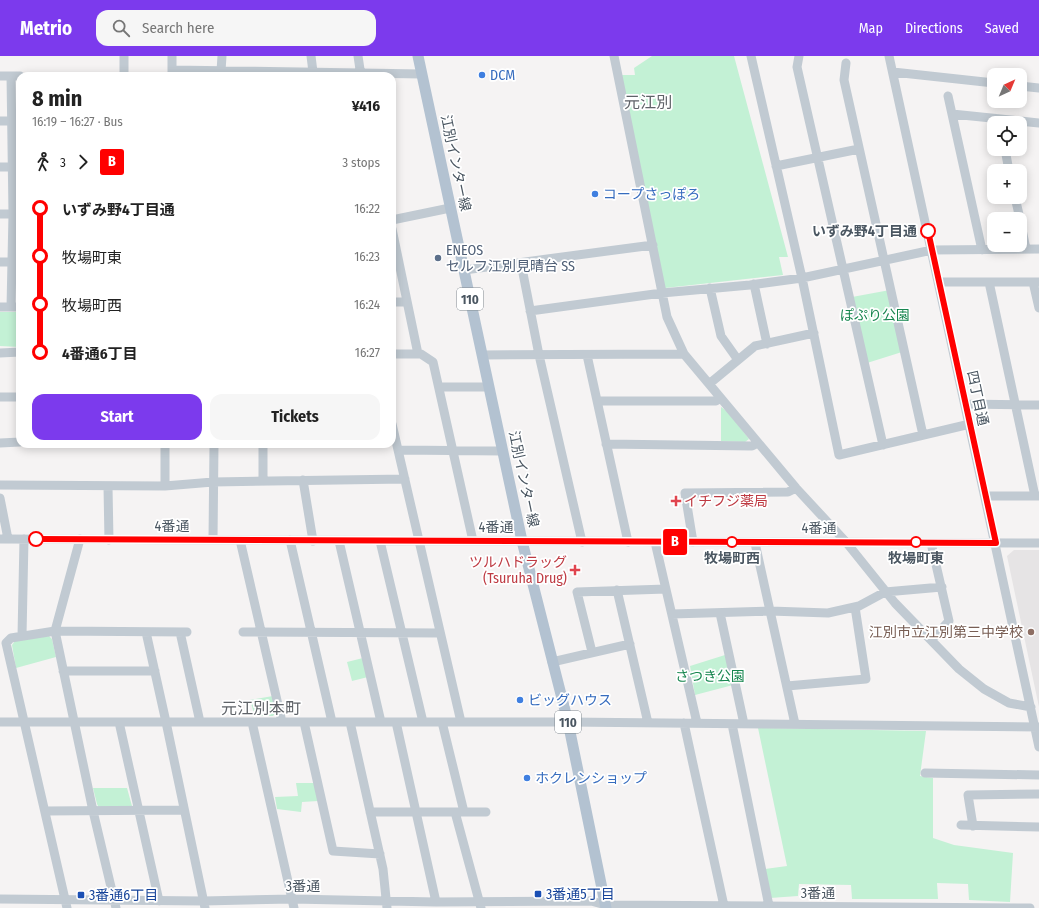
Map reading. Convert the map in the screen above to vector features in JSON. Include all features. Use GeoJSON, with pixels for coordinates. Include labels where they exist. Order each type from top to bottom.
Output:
{"type":"FeatureCollection","features":[{"type":"Feature","properties":{"kind":"main road","name":"江別インター線"},"geometry":{"type":"LineString","coordinates":[[418,56],[522,542],[568,722],[603,907]]}},
{"type":"Feature","properties":{"kind":"street"},"geometry":{"type":"LineString","coordinates":[[124,56],[124,72]]}},
{"type":"Feature","properties":{"kind":"street"},"geometry":{"type":"LineString","coordinates":[[172,56],[172,72]]}},
{"type":"Feature","properties":{"kind":"street"},"geometry":{"type":"LineString","coordinates":[[221,71],[222,56]]}},
{"type":"Feature","properties":{"kind":"street"},"geometry":{"type":"LineString","coordinates":[[196,72],[313,72],[311,56]]}},
{"type":"Feature","properties":{"kind":"street"},"geometry":{"type":"LineString","coordinates":[[358,56],[360,72]]}},
{"type":"Feature","properties":{"kind":"street"},"geometry":{"type":"LineString","coordinates":[[614,56],[667,316],[684,354],[796,488],[846,542],[885,592],[959,669],[984,689],[1009,703],[1031,707]]}},
{"type":"Feature","properties":{"kind":"street"},"geometry":{"type":"LineString","coordinates":[[750,56],[802,278],[839,455],[970,424]]}},
{"type":"Feature","properties":{"kind":"street"},"geometry":{"type":"LineString","coordinates":[[799,56],[797,67],[883,445]]}},
{"type":"Feature","properties":{"kind":"street","name":"四丁目通"},"geometry":{"type":"LineString","coordinates":[[889,56],[1031,707],[1037,727],[1039,747]]}},
{"type":"Feature","properties":{"kind":"street"},"geometry":{"type":"LineString","coordinates":[[846,63],[844,80],[923,435]]}},
{"type":"Feature","properties":{"kind":"street"},"geometry":{"type":"LineString","coordinates":[[893,72],[987,82]]}},
{"type":"Feature","properties":{"kind":"street"},"geometry":{"type":"LineString","coordinates":[[396,74],[422,74]]}},
{"type":"Feature","properties":{"kind":"street"},"geometry":{"type":"LineString","coordinates":[[0,76],[16,76],[16,307],[0,307]]}},
{"type":"Feature","properties":{"kind":"street"},"geometry":{"type":"LineString","coordinates":[[1027,87],[1039,88]]}},
{"type":"Feature","properties":{"kind":"street"},"geometry":{"type":"LineString","coordinates":[[948,96],[982,250]]}},
{"type":"Feature","properties":{"kind":"street"},"geometry":{"type":"LineString","coordinates":[[952,114],[987,119]]}},
{"type":"Feature","properties":{"kind":"street"},"geometry":{"type":"LineString","coordinates":[[0,121],[16,121]]}},
{"type":"Feature","properties":{"kind":"street"},"geometry":{"type":"LineString","coordinates":[[1027,122],[1039,123]]}},
{"type":"Feature","properties":{"kind":"street"},"geometry":{"type":"LineString","coordinates":[[776,166],[859,149]]}},
{"type":"Feature","properties":{"kind":"street"},"geometry":{"type":"LineString","coordinates":[[0,167],[16,167]]}},
{"type":"Feature","properties":{"kind":"street"},"geometry":{"type":"LineString","coordinates":[[396,219],[450,208]]}},
{"type":"Feature","properties":{"kind":"street"},"geometry":{"type":"LineString","coordinates":[[0,214],[16,214]]}},
{"type":"Feature","properties":{"kind":"street"},"geometry":{"type":"LineString","coordinates":[[464,270],[653,245]]}},
{"type":"Feature","properties":{"kind":"street"},"geometry":{"type":"LineString","coordinates":[[396,248],[418,354]]}},
{"type":"Feature","properties":{"kind":"street"},"geometry":{"type":"LineString","coordinates":[[1027,249],[1039,249]]}},
{"type":"Feature","properties":{"kind":"street"},"geometry":{"type":"LineString","coordinates":[[530,311],[662,293],[802,278],[932,250],[987,250]]}},
{"type":"Feature","properties":{"kind":"street"},"geometry":{"type":"LineString","coordinates":[[0,262],[16,262]]}},
{"type":"Feature","properties":{"kind":"street"},"geometry":{"type":"LineString","coordinates":[[521,263],[539,355],[582,542]]}},
{"type":"Feature","properties":{"kind":"street"},"geometry":{"type":"LineString","coordinates":[[939,282],[1036,282],[1039,308]]}},
{"type":"Feature","properties":{"kind":"street"},"geometry":{"type":"LineString","coordinates":[[986,496],[1037,496],[989,282]]}},
{"type":"Feature","properties":{"kind":"street"},"geometry":{"type":"LineString","coordinates":[[754,284],[767,344]]}},
{"type":"Feature","properties":{"kind":"street"},"geometry":{"type":"LineString","coordinates":[[710,288],[721,336],[738,360]]}},
{"type":"Feature","properties":{"kind":"street"},"geometry":{"type":"LineString","coordinates":[[396,302],[407,302]]}},
{"type":"Feature","properties":{"kind":"street"},"geometry":{"type":"LineString","coordinates":[[709,384],[755,346],[814,333]]}},
{"type":"Feature","properties":{"kind":"street"},"geometry":{"type":"LineString","coordinates":[[0,353],[16,352]]}},
{"type":"Feature","properties":{"kind":"street"},"geometry":{"type":"LineString","coordinates":[[396,354],[418,354],[433,362],[473,541]]}},
{"type":"Feature","properties":{"kind":"street"},"geometry":{"type":"LineString","coordinates":[[482,356],[684,354]]}},
{"type":"Feature","properties":{"kind":"street"},"geometry":{"type":"LineString","coordinates":[[587,355],[628,542]]}},
{"type":"Feature","properties":{"kind":"street"},"geometry":{"type":"LineString","coordinates":[[439,387],[489,387]]}},
{"type":"Feature","properties":{"kind":"street"},"geometry":{"type":"LineString","coordinates":[[0,397],[16,397]]}},
{"type":"Feature","properties":{"kind":"street"},"geometry":{"type":"LineString","coordinates":[[597,401],[716,400],[721,398]]}},
{"type":"Feature","properties":{"kind":"street"},"geometry":{"type":"LineString","coordinates":[[965,404],[1039,405]]}},
{"type":"Feature","properties":{"kind":"street"},"geometry":{"type":"LineString","coordinates":[[0,443],[16,442]]}},
{"type":"Feature","properties":{"kind":"street"},"geometry":{"type":"LineString","coordinates":[[606,444],[752,446],[758,443]]}},
{"type":"Feature","properties":{"kind":"street"},"geometry":{"type":"LineString","coordinates":[[396,445],[405,478],[461,722]]}},
{"type":"Feature","properties":{"kind":"street"},"geometry":{"type":"LineString","coordinates":[[164,486],[165,448]]}},
{"type":"Feature","properties":{"kind":"street"},"geometry":{"type":"LineString","coordinates":[[213,540],[214,448]]}},
{"type":"Feature","properties":{"kind":"street"},"geometry":{"type":"LineString","coordinates":[[263,448],[263,481]]}},
{"type":"Feature","properties":{"kind":"street"},"geometry":{"type":"LineString","coordinates":[[398,450],[503,451]]}},
{"type":"Feature","properties":{"kind":"street"},"geometry":{"type":"LineString","coordinates":[[0,485],[108,487],[164,486],[213,482],[405,478]]}},
{"type":"Feature","properties":{"kind":"street"},"geometry":{"type":"LineString","coordinates":[[303,480],[314,540]]}},
{"type":"Feature","properties":{"kind":"street"},"geometry":{"type":"LineString","coordinates":[[108,487],[109,540]]}},
{"type":"Feature","properties":{"kind":"street"},"geometry":{"type":"LineString","coordinates":[[694,542],[685,493],[788,492],[796,488]]}},
{"type":"Feature","properties":{"kind":"street"},"geometry":{"type":"LineString","coordinates":[[0,498],[4,539]]}},
{"type":"Feature","properties":{"kind":"street","name":"4番通"},"geometry":{"type":"LineString","coordinates":[[4,539],[1039,543]]}},
{"type":"Feature","properties":{"kind":"street"},"geometry":{"type":"LineString","coordinates":[[22,636],[24,539]]}},
{"type":"Feature","properties":{"kind":"street"},"geometry":{"type":"LineString","coordinates":[[80,540],[55,632],[93,811],[115,904]]}},
{"type":"Feature","properties":{"kind":"street"},"geometry":{"type":"LineString","coordinates":[[240,540],[282,722]]}},
{"type":"Feature","properties":{"kind":"street"},"geometry":{"type":"LineString","coordinates":[[290,540],[332,722]]}},
{"type":"Feature","properties":{"kind":"street"},"geometry":{"type":"LineString","coordinates":[[339,541],[381,722]]}},
{"type":"Feature","properties":{"kind":"street"},"geometry":{"type":"LineString","coordinates":[[380,541],[403,633],[422,722]]}},
{"type":"Feature","properties":{"kind":"street"},"geometry":{"type":"LineString","coordinates":[[655,542],[697,723]]}},
{"type":"Feature","properties":{"kind":"street"},"geometry":{"type":"LineString","coordinates":[[755,542],[795,724]]}},
{"type":"Feature","properties":{"kind":"street"},"geometry":{"type":"LineString","coordinates":[[931,640],[949,621],[932,543]]}},
{"type":"Feature","properties":{"kind":"street"},"geometry":{"type":"LineString","coordinates":[[672,614],[770,611],[828,613],[855,607],[885,592],[909,588],[942,587]]}},
{"type":"Feature","properties":{"kind":"street"},"geometry":{"type":"LineString","coordinates":[[592,652],[577,592],[666,589]]}},
{"type":"Feature","properties":{"kind":"street"},"geometry":{"type":"LineString","coordinates":[[617,590],[648,723]]}},
{"type":"Feature","properties":{"kind":"street"},"geometry":{"type":"LineString","coordinates":[[787,686],[866,679],[855,607]]}},
{"type":"Feature","properties":{"kind":"street"},"geometry":{"type":"LineString","coordinates":[[720,613],[744,724]]}},
{"type":"Feature","properties":{"kind":"street"},"geometry":{"type":"LineString","coordinates":[[67,904],[6,643],[10,638],[55,632],[183,632],[200,722]]}},
{"type":"Feature","properties":{"kind":"street"},"geometry":{"type":"LineString","coordinates":[[146,632],[204,905]]}},
{"type":"Feature","properties":{"kind":"street"},"geometry":{"type":"LineString","coordinates":[[243,632],[440,633]]}},
{"type":"Feature","properties":{"kind":"street"},"geometry":{"type":"LineString","coordinates":[[552,662],[630,644]]}},
{"type":"Feature","properties":{"kind":"street"},"geometry":{"type":"LineString","coordinates":[[64,671],[155,671]]}},
{"type":"Feature","properties":{"kind":"street"},"geometry":{"type":"LineString","coordinates":[[0,722],[568,722],[1037,727]]}},
{"type":"Feature","properties":{"kind":"street"},"geometry":{"type":"LineString","coordinates":[[119,722],[159,901]]}},
{"type":"Feature","properties":{"kind":"street"},"geometry":{"type":"LineString","coordinates":[[252,722],[293,904]]}},
{"type":"Feature","properties":{"kind":"street"},"geometry":{"type":"LineString","coordinates":[[304,722],[333,851],[380,854]]}},
{"type":"Feature","properties":{"kind":"street"},"geometry":{"type":"LineString","coordinates":[[350,722],[380,854],[386,904]]}},
{"type":"Feature","properties":{"kind":"street"},"geometry":{"type":"LineString","coordinates":[[396,722],[436,902]]}},
{"type":"Feature","properties":{"kind":"street"},"geometry":{"type":"LineString","coordinates":[[442,722],[480,905]]}},
{"type":"Feature","properties":{"kind":"street"},"geometry":{"type":"LineString","coordinates":[[684,723],[724,906]]}},
{"type":"Feature","properties":{"kind":"street"},"geometry":{"type":"LineString","coordinates":[[732,724],[769,906]]}},
{"type":"Feature","properties":{"kind":"street"},"geometry":{"type":"LineString","coordinates":[[925,772],[1039,775]]}},
{"type":"Feature","properties":{"kind":"street"},"geometry":{"type":"LineString","coordinates":[[973,826],[968,795],[1039,794]]}},
{"type":"Feature","properties":{"kind":"street"},"geometry":{"type":"LineString","coordinates":[[45,811],[184,810]]}},
{"type":"Feature","properties":{"kind":"street"},"geometry":{"type":"LineString","coordinates":[[370,812],[486,812]]}},
{"type":"Feature","properties":{"kind":"street"},"geometry":{"type":"LineString","coordinates":[[960,825],[1039,827]]}},
{"type":"Feature","properties":{"kind":"street","name":"3番通"},"geometry":{"type":"LineString","coordinates":[[0,899],[67,904],[115,904],[159,901],[204,905],[386,904],[436,902],[480,905],[591,901],[603,907],[769,906],[1030,908]]}},
{"type":"Feature","properties":{"kind":"shaded area","name":"江別市立江別第三中学校"},"geometry":{"type":"Polygon","coordinates":[[[1014,550],[1039,550],[1039,707],[1007,556],[1014,550]]]}},
{"type":"Feature","properties":{"kind":"green space"},"geometry":{"type":"Polygon","coordinates":[[[652,56],[734,56],[788,257],[779,257],[783,275],[665,288],[621,75],[635,75],[634,68],[652,56]]]}},
{"type":"Feature","properties":{"kind":"green space","name":"ぽぷり公園"},"geometry":{"type":"Polygon","coordinates":[[[890,290],[902,352],[867,363],[852,297],[890,290]]]}},
{"type":"Feature","properties":{"kind":"green space"},"geometry":{"type":"Polygon","coordinates":[[[0,312],[16,312],[16,347],[0,346],[0,312]]]}},
{"type":"Feature","properties":{"kind":"green space"},"geometry":{"type":"Polygon","coordinates":[[[721,407],[728,412],[749,439],[745,442],[721,441],[721,407]]]}},
{"type":"Feature","properties":{"kind":"green space"},"geometry":{"type":"Polygon","coordinates":[[[49,636],[52,639],[56,657],[16,668],[12,645],[15,641],[49,636]]]}},
{"type":"Feature","properties":{"kind":"green space","name":"さつき公園"},"geometry":{"type":"Polygon","coordinates":[[[725,655],[733,685],[695,695],[690,666],[725,655]]]}},
{"type":"Feature","properties":{"kind":"green space"},"geometry":{"type":"Polygon","coordinates":[[[363,658],[368,677],[352,681],[347,662],[363,658]]]}},
{"type":"Feature","properties":{"kind":"green space"},"geometry":{"type":"Polygon","coordinates":[[[273,696],[276,712],[273,716],[255,716],[250,700],[273,696]]]}},
{"type":"Feature","properties":{"kind":"green space"},"geometry":{"type":"Polygon","coordinates":[[[758,728],[926,731],[920,776],[933,778],[933,838],[954,845],[1013,853],[1010,902],[969,900],[968,884],[937,883],[938,899],[852,899],[851,885],[799,884],[798,896],[770,898],[765,869],[787,866],[758,728]]]}},
{"type":"Feature","properties":{"kind":"green space"},"geometry":{"type":"Polygon","coordinates":[[[296,783],[314,783],[318,801],[302,802],[301,812],[277,809],[275,797],[298,796],[296,783]]]}},
{"type":"Feature","properties":{"kind":"green space"},"geometry":{"type":"Polygon","coordinates":[[[93,788],[127,788],[132,806],[129,808],[99,808],[93,788]]]}},
{"type":"Feature","properties":{"kind":"bus line","name":"B"},"geometry":{"type":"LineString","coordinates":[[36,539],[996,543],[928,231]]}},
{"type":"Feature","properties":{"kind":"place","name":"DCM"},"geometry":{"type":"Point","coordinates":[482,75]}},
{"type":"Feature","properties":{"kind":"place","name":"コープさっぽろ"},"geometry":{"type":"Point","coordinates":[595,194]}},
{"type":"Feature","properties":{"kind":"place","name":"いずみ野4丁目通"},"geometry":{"type":"Point","coordinates":[928,231]}},
{"type":"Feature","properties":{"kind":"place","name":"ENEOS セルフ江別見晴台 SS"},"geometry":{"type":"Point","coordinates":[438,258]}},
{"type":"Feature","properties":{"kind":"place","name":"イチフジ薬局"},"geometry":{"type":"Point","coordinates":[676,501]}},
{"type":"Feature","properties":{"kind":"place","name":"牧場町西"},"geometry":{"type":"Point","coordinates":[732,542]}},
{"type":"Feature","properties":{"kind":"place","name":"牧場町東"},"geometry":{"type":"Point","coordinates":[916,542]}},
{"type":"Feature","properties":{"kind":"place","name":"ツルハドラッグ (Tsuruha Drug)"},"geometry":{"type":"Point","coordinates":[575,570]}},
{"type":"Feature","properties":{"kind":"place","name":"江別市立江別第三中学校"},"geometry":{"type":"Point","coordinates":[1031,632]}},
{"type":"Feature","properties":{"kind":"place","name":"ビッグハウス"},"geometry":{"type":"Point","coordinates":[520,700]}},
{"type":"Feature","properties":{"kind":"place","name":"ホクレンショップ"},"geometry":{"type":"Point","coordinates":[527,778]}},
{"type":"Feature","properties":{"kind":"place","name":"3番通5丁目"},"geometry":{"type":"Point","coordinates":[538,894]}},
{"type":"Feature","properties":{"kind":"place","name":"3番通6丁目"},"geometry":{"type":"Point","coordinates":[81,895]}},
{"type":"Feature","properties":{"kind":"district","name":"元江別"},"geometry":{"type":"Point","coordinates":[648,102]}},
{"type":"Feature","properties":{"kind":"district","name":"元江別本町"},"geometry":{"type":"Point","coordinates":[261,708]}}]}
